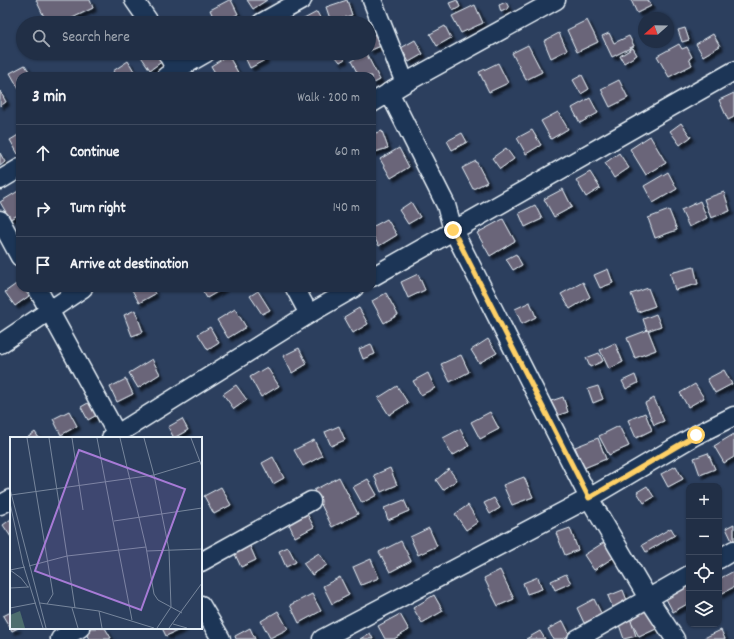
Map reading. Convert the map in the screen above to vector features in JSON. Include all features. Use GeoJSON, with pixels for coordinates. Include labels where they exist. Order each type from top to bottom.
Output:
{"type":"FeatureCollection","features":[{"type":"Feature","properties":{"kind":"street"},"geometry":{"type":"LineString","coordinates":[[134,0],[145,16]]}},
{"type":"Feature","properties":{"kind":"street"},"geometry":{"type":"LineString","coordinates":[[273,16],[302,0]]}},
{"type":"Feature","properties":{"kind":"street"},"geometry":{"type":"LineString","coordinates":[[372,0],[405,83]]}},
{"type":"Feature","properties":{"kind":"street"},"geometry":{"type":"LineString","coordinates":[[376,100],[556,0]]}},
{"type":"Feature","properties":{"kind":"street"},"geometry":{"type":"LineString","coordinates":[[169,60],[173,72]]}},
{"type":"Feature","properties":{"kind":"street"},"geometry":{"type":"LineString","coordinates":[[177,72],[195,60]]}},
{"type":"Feature","properties":{"kind":"street"},"geometry":{"type":"LineString","coordinates":[[376,276],[453,230],[734,71]]}},
{"type":"Feature","properties":{"kind":"street"},"geometry":{"type":"LineString","coordinates":[[389,92],[446,205],[453,230],[589,498],[648,598],[675,639]]}},
{"type":"Feature","properties":{"kind":"street"},"geometry":{"type":"LineString","coordinates":[[0,180],[16,170]]}},
{"type":"Feature","properties":{"kind":"street"},"geometry":{"type":"LineString","coordinates":[[0,220],[16,250]]}},
{"type":"Feature","properties":{"kind":"street"},"geometry":{"type":"LineString","coordinates":[[38,292],[116,437],[309,314],[347,292]]}},
{"type":"Feature","properties":{"kind":"street"},"geometry":{"type":"LineString","coordinates":[[0,344],[77,292]]}},
{"type":"Feature","properties":{"kind":"street"},"geometry":{"type":"LineString","coordinates":[[297,292],[309,314]]}},
{"type":"Feature","properties":{"kind":"street"},"geometry":{"type":"LineString","coordinates":[[322,639],[589,498],[696,435],[734,416]]}},
{"type":"Feature","properties":{"kind":"street"},"geometry":{"type":"LineString","coordinates":[[0,505],[10,500]]}},
{"type":"Feature","properties":{"kind":"street"},"geometry":{"type":"LineString","coordinates":[[202,561],[311,501]]}},
{"type":"Feature","properties":{"kind":"street"},"geometry":{"type":"LineString","coordinates":[[722,556],[734,550]]}},
{"type":"Feature","properties":{"kind":"street"},"geometry":{"type":"LineString","coordinates":[[577,639],[686,577]]}},
{"type":"Feature","properties":{"kind":"street"},"geometry":{"type":"LineString","coordinates":[[202,607],[221,639]]}},
{"type":"Feature","properties":{"kind":"street"},"geometry":{"type":"LineString","coordinates":[[60,639],[78,629]]}},
{"type":"Feature","properties":{"kind":"building"},"geometry":{"type":"Polygon","coordinates":[[[36,0],[90,0],[93,8],[76,16],[44,16],[36,0]]]}},
{"type":"Feature","properties":{"kind":"building"},"geometry":{"type":"Polygon","coordinates":[[[231,0],[238,14],[234,16],[213,16],[210,10],[231,0]]]}},
{"type":"Feature","properties":{"kind":"building"},"geometry":{"type":"Polygon","coordinates":[[[247,0],[267,0],[253,9],[247,0]]]}},
{"type":"Feature","properties":{"kind":"building"},"geometry":{"type":"Polygon","coordinates":[[[347,0],[352,15],[329,16],[326,7],[347,0]]]}},
{"type":"Feature","properties":{"kind":"building"},"geometry":{"type":"Polygon","coordinates":[[[457,0],[460,7],[453,11],[449,3],[457,0]]]}},
{"type":"Feature","properties":{"kind":"building"},"geometry":{"type":"Polygon","coordinates":[[[631,0],[648,0],[651,6],[637,13],[631,0]]]}},
{"type":"Feature","properties":{"kind":"building"},"geometry":{"type":"Polygon","coordinates":[[[506,2],[509,8],[501,12],[499,5],[506,2]]]}},
{"type":"Feature","properties":{"kind":"building"},"geometry":{"type":"Polygon","coordinates":[[[475,5],[483,23],[461,33],[452,16],[475,5]]]}},
{"type":"Feature","properties":{"kind":"building"},"geometry":{"type":"Polygon","coordinates":[[[317,12],[319,16],[310,16],[317,12]]]}},
{"type":"Feature","properties":{"kind":"building"},"geometry":{"type":"Polygon","coordinates":[[[587,20],[598,42],[577,52],[567,30],[587,20]]]}},
{"type":"Feature","properties":{"kind":"building"},"geometry":{"type":"Polygon","coordinates":[[[445,26],[451,38],[437,46],[430,34],[445,26]]]}},
{"type":"Feature","properties":{"kind":"building"},"geometry":{"type":"Polygon","coordinates":[[[685,28],[689,40],[682,42],[678,30],[685,28]]]}},
{"type":"Feature","properties":{"kind":"building"},"geometry":{"type":"Polygon","coordinates":[[[559,33],[567,50],[551,58],[544,41],[559,33]]]}},
{"type":"Feature","properties":{"kind":"building"},"geometry":{"type":"Polygon","coordinates":[[[609,33],[614,43],[629,36],[634,46],[612,57],[602,36],[609,33]]]}},
{"type":"Feature","properties":{"kind":"building"},"geometry":{"type":"Polygon","coordinates":[[[376,34],[381,46],[376,48],[376,34]]]}},
{"type":"Feature","properties":{"kind":"building"},"geometry":{"type":"Polygon","coordinates":[[[713,34],[720,46],[703,56],[696,44],[713,34]]]}},
{"type":"Feature","properties":{"kind":"building"},"geometry":{"type":"Polygon","coordinates":[[[415,40],[423,54],[409,62],[401,48],[415,40]]]}},
{"type":"Feature","properties":{"kind":"building"},"geometry":{"type":"Polygon","coordinates":[[[679,44],[682,49],[687,47],[692,57],[689,59],[692,65],[669,77],[657,56],[679,44]]]}},
{"type":"Feature","properties":{"kind":"building"},"geometry":{"type":"Polygon","coordinates":[[[528,45],[542,72],[526,80],[512,53],[528,45]]]}},
{"type":"Feature","properties":{"kind":"building"},"geometry":{"type":"Polygon","coordinates":[[[633,48],[637,55],[624,63],[620,56],[633,48]]]}},
{"type":"Feature","properties":{"kind":"building"},"geometry":{"type":"Polygon","coordinates":[[[143,60],[165,60],[150,70],[143,60]]]}},
{"type":"Feature","properties":{"kind":"building"},"geometry":{"type":"Polygon","coordinates":[[[220,60],[231,60],[238,72],[215,72],[211,66],[220,60]]]}},
{"type":"Feature","properties":{"kind":"building"},"geometry":{"type":"Polygon","coordinates":[[[246,60],[265,60],[250,68],[246,60]]]}},
{"type":"Feature","properties":{"kind":"building"},"geometry":{"type":"Polygon","coordinates":[[[370,60],[376,72],[357,72],[351,61],[370,60]]]}},
{"type":"Feature","properties":{"kind":"building"},"geometry":{"type":"Polygon","coordinates":[[[128,61],[135,72],[114,72],[128,61]]]}},
{"type":"Feature","properties":{"kind":"building"},"geometry":{"type":"Polygon","coordinates":[[[498,63],[508,83],[489,92],[479,72],[498,63]]]}},
{"type":"Feature","properties":{"kind":"building"},"geometry":{"type":"Polygon","coordinates":[[[25,65],[29,72],[16,72],[16,84],[10,73],[25,65]]]}},
{"type":"Feature","properties":{"kind":"building"},"geometry":{"type":"Polygon","coordinates":[[[376,72],[380,80],[376,82],[376,72]]]}},
{"type":"Feature","properties":{"kind":"building"},"geometry":{"type":"Polygon","coordinates":[[[582,75],[589,89],[581,94],[573,80],[582,75]]]}},
{"type":"Feature","properties":{"kind":"building"},"geometry":{"type":"Polygon","coordinates":[[[619,80],[628,98],[610,107],[601,89],[619,80]]]}},
{"type":"Feature","properties":{"kind":"building"},"geometry":{"type":"Polygon","coordinates":[[[0,91],[6,102],[0,106],[0,91]]]}},
{"type":"Feature","properties":{"kind":"building"},"geometry":{"type":"Polygon","coordinates":[[[734,93],[734,117],[728,120],[719,100],[734,93]]]}},
{"type":"Feature","properties":{"kind":"building"},"geometry":{"type":"Polygon","coordinates":[[[590,98],[598,113],[580,123],[572,108],[590,98]]]}},
{"type":"Feature","properties":{"kind":"building"},"geometry":{"type":"Polygon","coordinates":[[[558,112],[568,129],[551,139],[541,121],[558,112]]]}},
{"type":"Feature","properties":{"kind":"building"},"geometry":{"type":"Polygon","coordinates":[[[681,123],[691,137],[680,145],[670,131],[681,123]]]}},
{"type":"Feature","properties":{"kind":"building"},"geometry":{"type":"Polygon","coordinates":[[[532,130],[541,145],[526,154],[517,138],[532,130]]]}},
{"type":"Feature","properties":{"kind":"building"},"geometry":{"type":"Polygon","coordinates":[[[382,131],[388,148],[376,152],[376,133],[382,131]]]}},
{"type":"Feature","properties":{"kind":"building"},"geometry":{"type":"Polygon","coordinates":[[[462,133],[467,142],[452,150],[447,141],[462,133]]]}},
{"type":"Feature","properties":{"kind":"building"},"geometry":{"type":"Polygon","coordinates":[[[16,136],[16,150],[10,140],[16,136]]]}},
{"type":"Feature","properties":{"kind":"building"},"geometry":{"type":"Polygon","coordinates":[[[650,136],[666,163],[646,175],[630,149],[650,136]]]}},
{"type":"Feature","properties":{"kind":"building"},"geometry":{"type":"Polygon","coordinates":[[[399,148],[409,167],[391,178],[380,159],[399,148]]]}},
{"type":"Feature","properties":{"kind":"building"},"geometry":{"type":"Polygon","coordinates":[[[506,148],[514,159],[500,169],[492,158],[506,148]]]}},
{"type":"Feature","properties":{"kind":"building"},"geometry":{"type":"Polygon","coordinates":[[[0,153],[5,162],[0,166],[0,153]]]}},
{"type":"Feature","properties":{"kind":"building"},"geometry":{"type":"Polygon","coordinates":[[[619,153],[629,168],[614,178],[605,163],[619,153]]]}},
{"type":"Feature","properties":{"kind":"building"},"geometry":{"type":"Polygon","coordinates":[[[476,161],[487,182],[473,189],[462,168],[476,161]]]}},
{"type":"Feature","properties":{"kind":"building"},"geometry":{"type":"Polygon","coordinates":[[[590,172],[600,188],[586,197],[576,180],[590,172]]]}},
{"type":"Feature","properties":{"kind":"building"},"geometry":{"type":"Polygon","coordinates":[[[668,172],[677,189],[653,203],[644,186],[668,172]]]}},
{"type":"Feature","properties":{"kind":"building"},"geometry":{"type":"Polygon","coordinates":[[[563,189],[572,207],[554,217],[544,199],[563,189]]]}},
{"type":"Feature","properties":{"kind":"building"},"geometry":{"type":"Polygon","coordinates":[[[16,192],[16,216],[10,219],[0,202],[16,192]]]}},
{"type":"Feature","properties":{"kind":"building"},"geometry":{"type":"Polygon","coordinates":[[[724,192],[730,211],[711,218],[704,199],[724,192]]]}},
{"type":"Feature","properties":{"kind":"building"},"geometry":{"type":"Polygon","coordinates":[[[700,201],[707,218],[689,227],[681,210],[700,201]]]}},
{"type":"Feature","properties":{"kind":"building"},"geometry":{"type":"Polygon","coordinates":[[[411,202],[420,217],[408,224],[399,210],[411,202]]]}},
{"type":"Feature","properties":{"kind":"building"},"geometry":{"type":"Polygon","coordinates":[[[535,205],[542,219],[525,227],[519,213],[535,205]]]}},
{"type":"Feature","properties":{"kind":"building"},"geometry":{"type":"Polygon","coordinates":[[[669,210],[677,230],[655,238],[648,218],[669,210]]]}},
{"type":"Feature","properties":{"kind":"building"},"geometry":{"type":"Polygon","coordinates":[[[387,219],[397,235],[379,246],[376,241],[376,225],[387,219]]]}},
{"type":"Feature","properties":{"kind":"building"},"geometry":{"type":"Polygon","coordinates":[[[503,219],[515,241],[490,256],[477,233],[503,219]]]}},
{"type":"Feature","properties":{"kind":"building"},"geometry":{"type":"Polygon","coordinates":[[[516,254],[522,265],[513,270],[506,259],[516,254]]]}},
{"type":"Feature","properties":{"kind":"building"},"geometry":{"type":"Polygon","coordinates":[[[694,267],[698,284],[675,290],[670,273],[694,267]]]}},
{"type":"Feature","properties":{"kind":"building"},"geometry":{"type":"Polygon","coordinates":[[[608,269],[613,283],[600,288],[594,275],[608,269]]]}},
{"type":"Feature","properties":{"kind":"building"},"geometry":{"type":"Polygon","coordinates":[[[418,274],[425,290],[408,298],[401,282],[418,274]]]}},
{"type":"Feature","properties":{"kind":"building"},"geometry":{"type":"Polygon","coordinates":[[[583,282],[590,297],[570,309],[561,294],[583,282]]]}},
{"type":"Feature","properties":{"kind":"building"},"geometry":{"type":"Polygon","coordinates":[[[16,284],[16,292],[26,292],[29,296],[15,306],[5,292],[16,284]]]}},
{"type":"Feature","properties":{"kind":"building"},"geometry":{"type":"Polygon","coordinates":[[[648,288],[655,306],[638,312],[631,294],[648,288]]]}},
{"type":"Feature","properties":{"kind":"building"},"geometry":{"type":"Polygon","coordinates":[[[133,292],[154,292],[155,294],[139,303],[133,292]]]}},
{"type":"Feature","properties":{"kind":"building"},"geometry":{"type":"Polygon","coordinates":[[[203,292],[217,292],[207,298],[203,292]]]}},
{"type":"Feature","properties":{"kind":"building"},"geometry":{"type":"Polygon","coordinates":[[[259,292],[270,310],[262,314],[250,296],[259,292]]]}},
{"type":"Feature","properties":{"kind":"building"},"geometry":{"type":"Polygon","coordinates":[[[386,293],[398,315],[384,323],[372,301],[386,293]]]}},
{"type":"Feature","properties":{"kind":"building"},"geometry":{"type":"Polygon","coordinates":[[[530,302],[536,317],[522,324],[515,309],[530,302]]]}},
{"type":"Feature","properties":{"kind":"building"},"geometry":{"type":"Polygon","coordinates":[[[359,308],[368,324],[353,333],[344,317],[359,308]]]}},
{"type":"Feature","properties":{"kind":"building"},"geometry":{"type":"Polygon","coordinates":[[[235,309],[246,327],[228,338],[217,320],[235,309]]]}},
{"type":"Feature","properties":{"kind":"building"},"geometry":{"type":"Polygon","coordinates":[[[135,310],[143,332],[132,336],[124,315],[135,310]]]}},
{"type":"Feature","properties":{"kind":"building"},"geometry":{"type":"Polygon","coordinates":[[[656,314],[661,326],[647,331],[643,319],[656,314]]]}},
{"type":"Feature","properties":{"kind":"building"},"geometry":{"type":"Polygon","coordinates":[[[210,327],[219,343],[208,350],[198,334],[210,327]]]}},
{"type":"Feature","properties":{"kind":"building"},"geometry":{"type":"Polygon","coordinates":[[[648,330],[656,350],[635,358],[627,338],[648,330]]]}},
{"type":"Feature","properties":{"kind":"building"},"geometry":{"type":"Polygon","coordinates":[[[488,339],[497,353],[479,363],[471,350],[488,339]]]}},
{"type":"Feature","properties":{"kind":"building"},"geometry":{"type":"Polygon","coordinates":[[[615,343],[623,362],[609,369],[600,350],[615,343]]]}},
{"type":"Feature","properties":{"kind":"building"},"geometry":{"type":"Polygon","coordinates":[[[371,344],[375,354],[363,359],[359,349],[371,344]]]}},
{"type":"Feature","properties":{"kind":"building"},"geometry":{"type":"Polygon","coordinates":[[[299,348],[307,364],[292,373],[283,356],[299,348]]]}},
{"type":"Feature","properties":{"kind":"building"},"geometry":{"type":"Polygon","coordinates":[[[599,353],[603,361],[590,367],[586,358],[599,353]]]}},
{"type":"Feature","properties":{"kind":"building"},"geometry":{"type":"Polygon","coordinates":[[[461,355],[469,372],[450,382],[441,364],[461,355]]]}},
{"type":"Feature","properties":{"kind":"building"},"geometry":{"type":"Polygon","coordinates":[[[152,359],[160,374],[138,388],[129,373],[152,359]]]}},
{"type":"Feature","properties":{"kind":"building"},"geometry":{"type":"Polygon","coordinates":[[[267,367],[279,386],[261,397],[250,377],[267,367]]]}},
{"type":"Feature","properties":{"kind":"building"},"geometry":{"type":"Polygon","coordinates":[[[724,370],[732,384],[715,393],[707,379],[724,370]]]}},
{"type":"Feature","properties":{"kind":"building"},"geometry":{"type":"Polygon","coordinates":[[[428,373],[435,388],[421,395],[413,381],[428,373]]]}},
{"type":"Feature","properties":{"kind":"building"},"geometry":{"type":"Polygon","coordinates":[[[635,375],[638,383],[626,389],[622,381],[635,375]]]}},
{"type":"Feature","properties":{"kind":"building"},"geometry":{"type":"Polygon","coordinates":[[[126,379],[133,394],[117,402],[110,387],[126,379]]]}},
{"type":"Feature","properties":{"kind":"building"},"geometry":{"type":"Polygon","coordinates":[[[695,384],[704,398],[688,407],[680,393],[695,384]]]}},
{"type":"Feature","properties":{"kind":"building"},"geometry":{"type":"Polygon","coordinates":[[[236,385],[247,400],[234,409],[223,394],[236,385]]]}},
{"type":"Feature","properties":{"kind":"building"},"geometry":{"type":"Polygon","coordinates":[[[397,386],[408,403],[389,415],[378,398],[397,386]]]}},
{"type":"Feature","properties":{"kind":"building"},"geometry":{"type":"Polygon","coordinates":[[[598,386],[603,399],[593,403],[588,389],[598,386]]]}},
{"type":"Feature","properties":{"kind":"building"},"geometry":{"type":"Polygon","coordinates":[[[563,397],[568,412],[556,416],[551,401],[563,397]]]}},
{"type":"Feature","properties":{"kind":"building"},"geometry":{"type":"Polygon","coordinates":[[[654,398],[664,421],[654,425],[645,403],[654,398]]]}},
{"type":"Feature","properties":{"kind":"building"},"geometry":{"type":"Polygon","coordinates":[[[95,399],[102,412],[88,420],[81,407],[95,399]]]}},
{"type":"Feature","properties":{"kind":"building"},"geometry":{"type":"Polygon","coordinates":[[[69,411],[77,426],[61,435],[53,419],[69,411]]]}},
{"type":"Feature","properties":{"kind":"building"},"geometry":{"type":"Polygon","coordinates":[[[490,412],[499,429],[480,439],[471,422],[490,412]]]}},
{"type":"Feature","properties":{"kind":"building"},"geometry":{"type":"Polygon","coordinates":[[[645,413],[652,430],[636,438],[628,420],[645,413]]]}},
{"type":"Feature","properties":{"kind":"building"},"geometry":{"type":"Polygon","coordinates":[[[182,419],[188,430],[173,437],[168,427],[182,419]]]}},
{"type":"Feature","properties":{"kind":"building"},"geometry":{"type":"Polygon","coordinates":[[[339,426],[345,440],[331,446],[325,432],[339,426]]]}},
{"type":"Feature","properties":{"kind":"building"},"geometry":{"type":"Polygon","coordinates":[[[619,426],[629,446],[609,455],[599,436],[619,426]]]}},
{"type":"Feature","properties":{"kind":"building"},"geometry":{"type":"Polygon","coordinates":[[[460,429],[469,446],[452,456],[443,438],[460,429]]]}},
{"type":"Feature","properties":{"kind":"building"},"geometry":{"type":"Polygon","coordinates":[[[35,432],[38,437],[28,437],[35,432]]]}},
{"type":"Feature","properties":{"kind":"building"},"geometry":{"type":"Polygon","coordinates":[[[734,434],[734,457],[724,463],[714,446],[734,434]]]}},
{"type":"Feature","properties":{"kind":"building"},"geometry":{"type":"Polygon","coordinates":[[[598,438],[606,459],[584,468],[575,447],[598,438]]]}},
{"type":"Feature","properties":{"kind":"building"},"geometry":{"type":"Polygon","coordinates":[[[314,440],[322,456],[303,466],[294,450],[314,440]]]}},
{"type":"Feature","properties":{"kind":"building"},"geometry":{"type":"Polygon","coordinates":[[[708,453],[715,469],[700,475],[694,458],[708,453]]]}},
{"type":"Feature","properties":{"kind":"building"},"geometry":{"type":"Polygon","coordinates":[[[273,457],[284,478],[273,484],[262,463],[273,457]]]}},
{"type":"Feature","properties":{"kind":"building"},"geometry":{"type":"Polygon","coordinates":[[[676,466],[683,479],[668,487],[661,474],[676,466]]]}},
{"type":"Feature","properties":{"kind":"building"},"geometry":{"type":"Polygon","coordinates":[[[390,468],[397,485],[381,492],[374,475],[390,468]]]}},
{"type":"Feature","properties":{"kind":"building"},"geometry":{"type":"Polygon","coordinates":[[[449,469],[457,480],[443,490],[436,480],[449,469]]]}},
{"type":"Feature","properties":{"kind":"building"},"geometry":{"type":"Polygon","coordinates":[[[339,477],[358,514],[332,527],[314,490],[339,477]]]}},
{"type":"Feature","properties":{"kind":"building"},"geometry":{"type":"Polygon","coordinates":[[[524,477],[533,497],[512,505],[503,485],[524,477]]]}},
{"type":"Feature","properties":{"kind":"building"},"geometry":{"type":"Polygon","coordinates":[[[368,479],[377,495],[362,503],[353,487],[368,479]]]}},
{"type":"Feature","properties":{"kind":"building"},"geometry":{"type":"Polygon","coordinates":[[[647,486],[654,497],[644,503],[637,492],[647,486]]]}},
{"type":"Feature","properties":{"kind":"building"},"geometry":{"type":"Polygon","coordinates":[[[221,487],[231,505],[214,514],[204,496],[221,487]]]}},
{"type":"Feature","properties":{"kind":"building"},"geometry":{"type":"Polygon","coordinates":[[[494,498],[500,508],[490,514],[484,503],[494,498]]]}},
{"type":"Feature","properties":{"kind":"building"},"geometry":{"type":"Polygon","coordinates":[[[404,500],[409,511],[388,520],[384,508],[404,500]]]}},
{"type":"Feature","properties":{"kind":"building"},"geometry":{"type":"Polygon","coordinates":[[[468,505],[478,522],[466,530],[455,514],[468,505]]]}},
{"type":"Feature","properties":{"kind":"building"},"geometry":{"type":"Polygon","coordinates":[[[306,512],[314,527],[295,537],[288,522],[306,512]]]}},
{"type":"Feature","properties":{"kind":"building"},"geometry":{"type":"Polygon","coordinates":[[[10,520],[10,536],[3,525],[10,520]]]}},
{"type":"Feature","properties":{"kind":"building"},"geometry":{"type":"Polygon","coordinates":[[[734,524],[734,543],[733,543],[726,528],[734,524]]]}},
{"type":"Feature","properties":{"kind":"building"},"geometry":{"type":"Polygon","coordinates":[[[429,528],[437,546],[418,555],[410,537],[429,528]]]}},
{"type":"Feature","properties":{"kind":"building"},"geometry":{"type":"Polygon","coordinates":[[[570,528],[578,550],[565,555],[556,533],[570,528]]]}},
{"type":"Feature","properties":{"kind":"building"},"geometry":{"type":"Polygon","coordinates":[[[671,528],[675,535],[646,552],[642,545],[671,528]]]}},
{"type":"Feature","properties":{"kind":"building"},"geometry":{"type":"Polygon","coordinates":[[[401,541],[411,561],[390,572],[379,552],[401,541]]]}},
{"type":"Feature","properties":{"kind":"building"},"geometry":{"type":"Polygon","coordinates":[[[606,541],[616,556],[594,570],[584,555],[606,541]]]}},
{"type":"Feature","properties":{"kind":"building"},"geometry":{"type":"Polygon","coordinates":[[[249,544],[256,560],[241,567],[233,550],[249,544]]]}},
{"type":"Feature","properties":{"kind":"building"},"geometry":{"type":"Polygon","coordinates":[[[288,547],[296,562],[286,567],[279,551],[288,547]]]}},
{"type":"Feature","properties":{"kind":"building"},"geometry":{"type":"Polygon","coordinates":[[[319,553],[327,565],[312,575],[303,563],[319,553]]]}},
{"type":"Feature","properties":{"kind":"building"},"geometry":{"type":"Polygon","coordinates":[[[371,559],[379,578],[361,585],[353,567],[371,559]]]}},
{"type":"Feature","properties":{"kind":"building"},"geometry":{"type":"Polygon","coordinates":[[[500,570],[514,599],[498,606],[484,578],[500,570]]]}},
{"type":"Feature","properties":{"kind":"building"},"geometry":{"type":"Polygon","coordinates":[[[734,571],[734,587],[722,593],[722,591],[722,577],[734,571]]]}},
{"type":"Feature","properties":{"kind":"building"},"geometry":{"type":"Polygon","coordinates":[[[566,574],[571,583],[555,590],[551,581],[566,574]]]}},
{"type":"Feature","properties":{"kind":"building"},"geometry":{"type":"Polygon","coordinates":[[[340,577],[349,595],[332,604],[323,586],[340,577]]]}},
{"type":"Feature","properties":{"kind":"building"},"geometry":{"type":"Polygon","coordinates":[[[538,577],[542,589],[527,594],[523,583],[538,577]]]}},
{"type":"Feature","properties":{"kind":"building"},"geometry":{"type":"Polygon","coordinates":[[[686,583],[686,605],[673,612],[664,595],[686,583]]]}},
{"type":"Feature","properties":{"kind":"building"},"geometry":{"type":"Polygon","coordinates":[[[623,590],[628,603],[613,608],[608,596],[623,590]]]}},
{"type":"Feature","properties":{"kind":"building"},"geometry":{"type":"Polygon","coordinates":[[[312,594],[321,611],[299,623],[290,605],[312,594]]]}},
{"type":"Feature","properties":{"kind":"building"},"geometry":{"type":"Polygon","coordinates":[[[434,595],[443,611],[422,623],[413,608],[434,595]]]}},
{"type":"Feature","properties":{"kind":"building"},"geometry":{"type":"Polygon","coordinates":[[[594,599],[602,615],[584,623],[577,608],[594,599]]]}},
{"type":"Feature","properties":{"kind":"building"},"geometry":{"type":"Polygon","coordinates":[[[646,607],[656,629],[639,637],[628,615],[646,607]]]}},
{"type":"Feature","properties":{"kind":"building"},"geometry":{"type":"Polygon","coordinates":[[[278,611],[288,629],[270,638],[261,621],[278,611]]]}},
{"type":"Feature","properties":{"kind":"building"},"geometry":{"type":"Polygon","coordinates":[[[10,612],[10,628],[3,616],[10,612]]]}},
{"type":"Feature","properties":{"kind":"building"},"geometry":{"type":"Polygon","coordinates":[[[400,614],[409,630],[394,639],[385,639],[378,626],[400,614]]]}},
{"type":"Feature","properties":{"kind":"building"},"geometry":{"type":"Polygon","coordinates":[[[630,618],[636,636],[624,639],[618,622],[630,618]]]}},
{"type":"Feature","properties":{"kind":"building"},"geometry":{"type":"Polygon","coordinates":[[[563,621],[570,635],[563,639],[553,639],[548,629],[563,621]]]}},
{"type":"Feature","properties":{"kind":"building"},"geometry":{"type":"Polygon","coordinates":[[[250,628],[255,639],[236,639],[235,636],[250,628]]]}},
{"type":"Feature","properties":{"kind":"building"},"geometry":{"type":"Polygon","coordinates":[[[106,629],[111,638],[89,639],[84,630],[106,629]]]}},
{"type":"Feature","properties":{"kind":"building"},"geometry":{"type":"Polygon","coordinates":[[[162,629],[182,629],[166,636],[162,629]]]}},
{"type":"Feature","properties":{"kind":"building"},"geometry":{"type":"Polygon","coordinates":[[[721,630],[725,639],[704,639],[704,638],[721,630]]]}},
{"type":"Feature","properties":{"kind":"building"},"geometry":{"type":"Polygon","coordinates":[[[540,631],[545,639],[526,639],[540,631]]]}},
{"type":"Feature","properties":{"kind":"building"},"geometry":{"type":"Polygon","coordinates":[[[370,633],[373,639],[360,639],[370,633]]]}},
{"type":"Feature","properties":{"kind":"route"},"geometry":{"type":"LineString","coordinates":[[453,230],[589,498],[696,435]]}}]}
